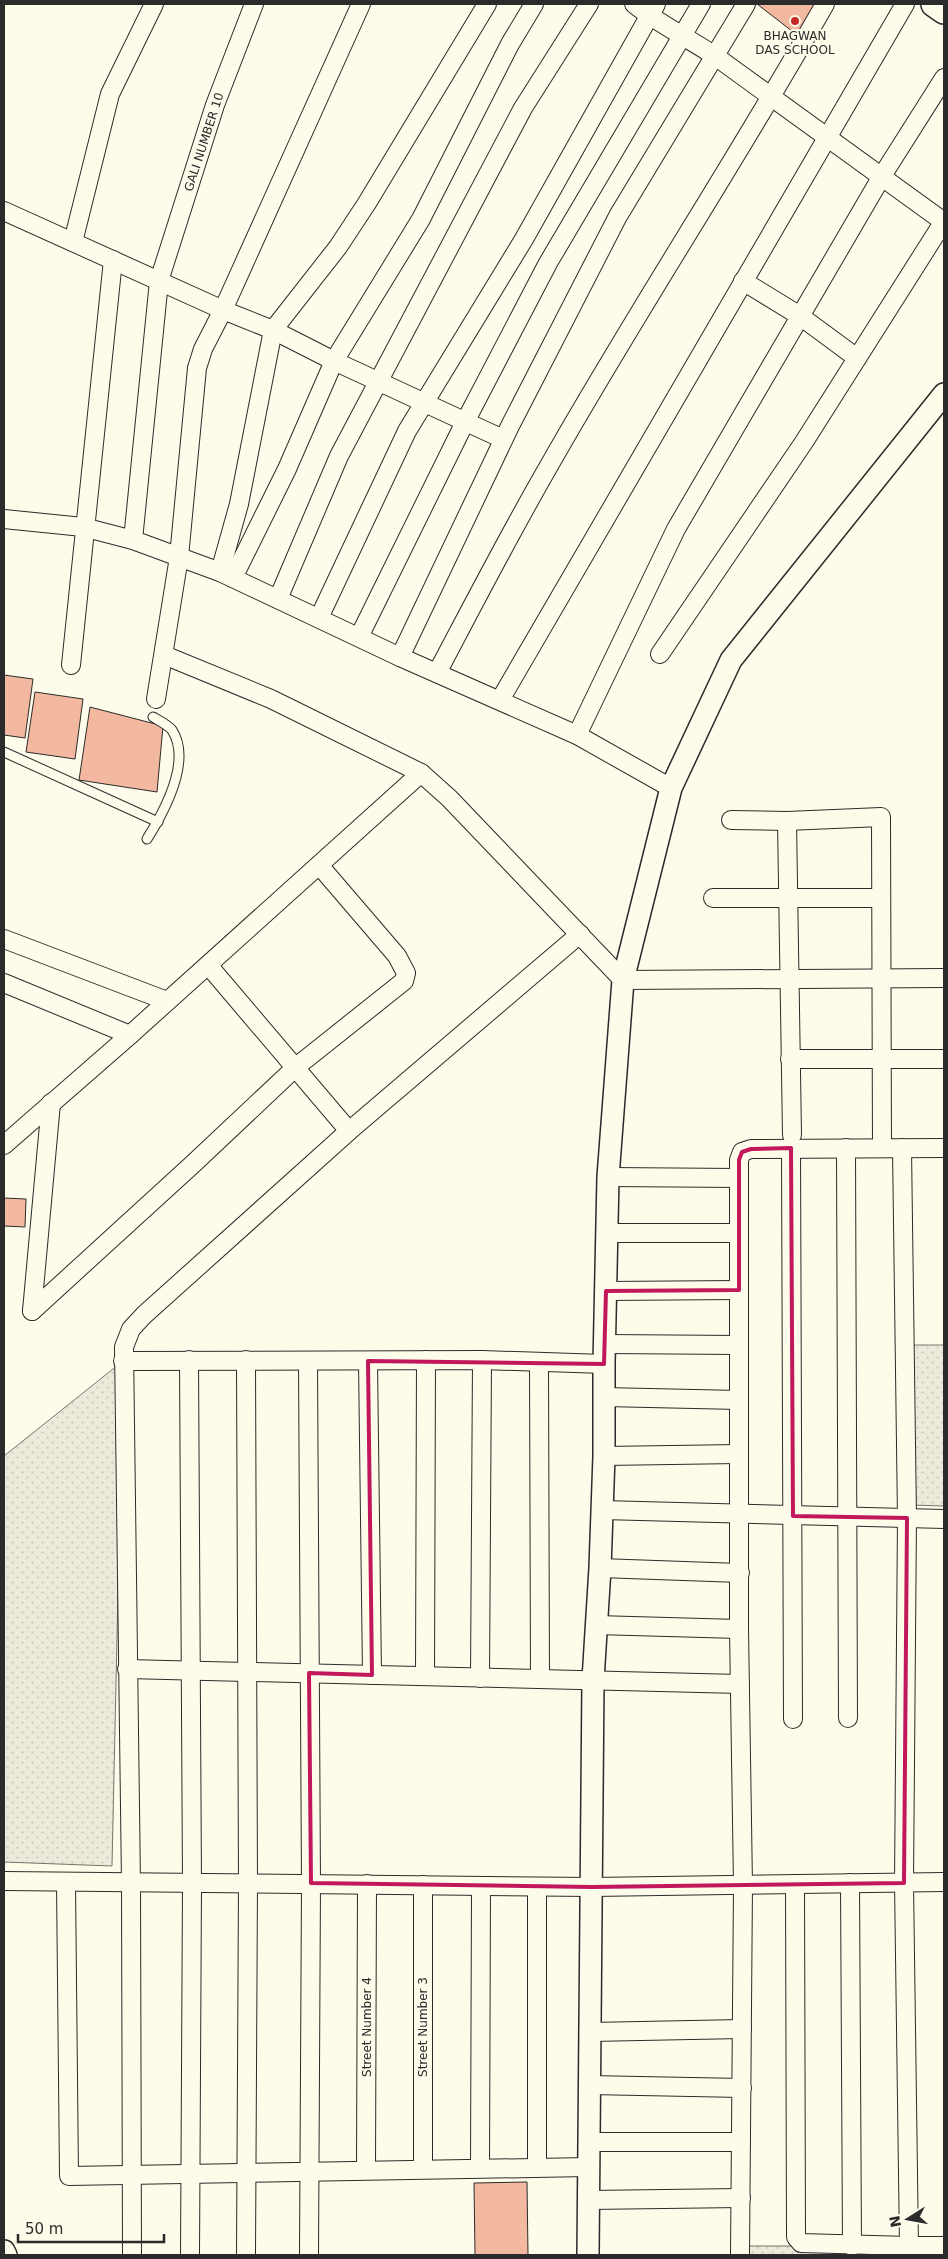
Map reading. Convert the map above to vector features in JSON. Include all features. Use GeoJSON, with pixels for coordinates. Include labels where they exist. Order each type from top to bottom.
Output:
{"type":"FeatureCollection","features":[{"type":"Feature","properties":{"kind":"main road"},"geometry":{"type":"LineString","coordinates":[[934,4],[944,11]]}},
{"type":"Feature","properties":{"kind":"street"},"geometry":{"type":"LineString","coordinates":[[73,242],[110,94],[154,4]]}},
{"type":"Feature","properties":{"kind":"street","name":"GALI NUMBER 10"},"geometry":{"type":"LineString","coordinates":[[133,540],[159,282],[215,105],[254,4]]}},
{"type":"Feature","properties":{"kind":"street"},"geometry":{"type":"LineString","coordinates":[[156,698],[179,557],[197,368],[203,348],[223,310],[361,4]]}},
{"type":"Feature","properties":{"kind":"street"},"geometry":{"type":"LineString","coordinates":[[226,575],[272,330],[338,246],[367,202],[487,4]]}},
{"type":"Feature","properties":{"kind":"street"},"geometry":{"type":"LineString","coordinates":[[226,575],[287,469],[334,361],[421,219],[510,44],[534,4]]}},
{"type":"Feature","properties":{"kind":"street"},"geometry":{"type":"LineString","coordinates":[[278,599],[340,456],[378,382],[523,108],[589,4]]}},
{"type":"Feature","properties":{"kind":"street"},"geometry":{"type":"LineString","coordinates":[[634,4],[652,10],[682,34],[944,221],[804,442],[660,654]]}},
{"type":"Feature","properties":{"kind":"street"},"geometry":{"type":"LineString","coordinates":[[358,637],[465,422],[548,263],[701,4]]}},
{"type":"Feature","properties":{"kind":"street"},"geometry":{"type":"LineString","coordinates":[[400,656],[503,439],[618,216],[746,4]]}},
{"type":"Feature","properties":{"kind":"street"},"geometry":{"type":"LineString","coordinates":[[437,673],[549,465],[675,253],[772,97],[824,4]]}},
{"type":"Feature","properties":{"kind":"street"},"geometry":{"type":"LineString","coordinates":[[500,700],[827,136],[906,4]]}},
{"type":"Feature","properties":{"kind":"street"},"geometry":{"type":"LineString","coordinates":[[319,618],[422,402],[524,239],[652,10]]}},
{"type":"Feature","properties":{"kind":"street"},"geometry":{"type":"LineString","coordinates":[[576,736],[676,529],[882,176],[944,78]]}},
{"type":"Feature","properties":{"kind":"street"},"geometry":{"type":"LineString","coordinates":[[4,211],[159,282],[272,330],[378,382],[503,439]]}},
{"type":"Feature","properties":{"kind":"street"},"geometry":{"type":"LineString","coordinates":[[71,665],[83,527],[113,260]]}},
{"type":"Feature","properties":{"kind":"street"},"geometry":{"type":"LineString","coordinates":[[743,281],[800,316],[857,358]]}},
{"type":"Feature","properties":{"kind":"street"},"geometry":{"type":"LineString","coordinates":[[588,2255],[593,1680],[604,1456],[608,1177],[623,980],[671,788],[731,660],[944,394]]}},
{"type":"Feature","properties":{"kind":"street"},"geometry":{"type":"LineString","coordinates":[[4,519],[83,527],[133,540],[226,575],[576,736],[671,788]]}},
{"type":"Feature","properties":{"kind":"street"},"geometry":{"type":"LineString","coordinates":[[164,655],[270,700],[421,773],[449,798],[623,980],[944,978]]}},
{"type":"Feature","properties":{"kind":"street"},"geometry":{"type":"LineString","coordinates":[[4,1145],[50,1102],[167,1002],[421,773]]}},
{"type":"Feature","properties":{"kind":"street"},"geometry":{"type":"LineString","coordinates":[[731,820],[787,821],[880,817],[882,1148]]}},
{"type":"Feature","properties":{"kind":"street"},"geometry":{"type":"LineString","coordinates":[[787,821],[790,898],[793,1719]]}},
{"type":"Feature","properties":{"kind":"street"},"geometry":{"type":"LineString","coordinates":[[50,1102],[44,1200],[32,1311],[296,1067],[404,981],[406,973],[397,956],[319,865]]}},
{"type":"Feature","properties":{"kind":"street"},"geometry":{"type":"LineString","coordinates":[[713,898],[881,898]]}},
{"type":"Feature","properties":{"kind":"street"},"geometry":{"type":"LineString","coordinates":[[132,2255],[131,1884],[124,1347],[131,1329],[144,1315],[349,1131],[580,934]]}},
{"type":"Feature","properties":{"kind":"street"},"geometry":{"type":"LineString","coordinates":[[4,939],[167,1002]]}},
{"type":"Feature","properties":{"kind":"street"},"geometry":{"type":"LineString","coordinates":[[208,965],[349,1131]]}},
{"type":"Feature","properties":{"kind":"street"},"geometry":{"type":"LineString","coordinates":[[4,983],[130,1035]]}},
{"type":"Feature","properties":{"kind":"street"},"geometry":{"type":"LineString","coordinates":[[790,1059],[944,1059]]}},
{"type":"Feature","properties":{"kind":"street"},"geometry":{"type":"LineString","coordinates":[[740,2255],[743,1885],[739,1629],[739,1160],[742,1152],[791,1141],[846,1148],[944,1148]]}},
{"type":"Feature","properties":{"kind":"street"},"geometry":{"type":"LineString","coordinates":[[846,1148],[848,1718]]}},
{"type":"Feature","properties":{"kind":"street"},"geometry":{"type":"LineString","coordinates":[[902,1148],[906,1518],[904,1883],[909,2246]]}},
{"type":"Feature","properties":{"kind":"street"},"geometry":{"type":"LineString","coordinates":[[608,1177],[739,1178]]}},
{"type":"Feature","properties":{"kind":"street"},"geometry":{"type":"LineString","coordinates":[[606,1233],[739,1233]]}},
{"type":"Feature","properties":{"kind":"street"},"geometry":{"type":"LineString","coordinates":[[606,1291],[739,1290]]}},
{"type":"Feature","properties":{"kind":"street"},"geometry":{"type":"LineString","coordinates":[[124,1361],[482,1360],[538,1363],[604,1354],[739,1345]]}},
{"type":"Feature","properties":{"kind":"street"},"geometry":{"type":"LineString","coordinates":[[190,1360],[192,1884],[190,2255]]}},
{"type":"Feature","properties":{"kind":"street"},"geometry":{"type":"LineString","coordinates":[[246,1360],[248,1672],[246,2255]]}},
{"type":"Feature","properties":{"kind":"street"},"geometry":{"type":"LineString","coordinates":[[426,1360],[426,1676]]}},
{"type":"Feature","properties":{"kind":"street"},"geometry":{"type":"LineString","coordinates":[[480,1678],[482,1360]]}},
{"type":"Feature","properties":{"kind":"street"},"geometry":{"type":"LineString","coordinates":[[308,1361],[311,1884],[309,2255]]}},
{"type":"Feature","properties":{"kind":"street"},"geometry":{"type":"LineString","coordinates":[[368,1361],[372,1675]]}},
{"type":"Feature","properties":{"kind":"street"},"geometry":{"type":"LineString","coordinates":[[538,1363],[540,1679]]}},
{"type":"Feature","properties":{"kind":"street"},"geometry":{"type":"LineString","coordinates":[[604,1397],[739,1400]]}},
{"type":"Feature","properties":{"kind":"street"},"geometry":{"type":"LineString","coordinates":[[604,1456],[739,1454]]}},
{"type":"Feature","properties":{"kind":"street"},"geometry":{"type":"LineString","coordinates":[[602,1510],[944,1519]]}},
{"type":"Feature","properties":{"kind":"street"},"geometry":{"type":"LineString","coordinates":[[600,1568],[740,1572]]}},
{"type":"Feature","properties":{"kind":"street"},"geometry":{"type":"LineString","coordinates":[[596,1625],[739,1629]]}},
{"type":"Feature","properties":{"kind":"street"},"geometry":{"type":"LineString","coordinates":[[127,1669],[740,1684]]}},
{"type":"Feature","properties":{"kind":"street"},"geometry":{"type":"LineString","coordinates":[[4,1881],[131,1884],[368,1884],[481,1887],[944,1882]]}},
{"type":"Feature","properties":{"kind":"street"},"geometry":{"type":"LineString","coordinates":[[66,1883],[70,2176],[480,2167],[588,2167]]}},
{"type":"Feature","properties":{"kind":"street","name":"Street Number 4"},"geometry":{"type":"LineString","coordinates":[[366,2170],[368,1884]]}},
{"type":"Feature","properties":{"kind":"street"},"geometry":{"type":"LineString","coordinates":[[795,1884],[796,2237],[802,2243],[852,2246],[944,2246]]}},
{"type":"Feature","properties":{"kind":"street"},"geometry":{"type":"LineString","coordinates":[[850,1884],[852,2246]]}},
{"type":"Feature","properties":{"kind":"street","name":"Street Number 3"},"geometry":{"type":"LineString","coordinates":[[423,1886],[423,2168]]}},
{"type":"Feature","properties":{"kind":"street"},"geometry":{"type":"LineString","coordinates":[[480,2167],[481,1887]]}},
{"type":"Feature","properties":{"kind":"street"},"geometry":{"type":"LineString","coordinates":[[537,1887],[537,2167]]}},
{"type":"Feature","properties":{"kind":"street"},"geometry":{"type":"LineString","coordinates":[[590,2032],[742,2029]]}},
{"type":"Feature","properties":{"kind":"street"},"geometry":{"type":"LineString","coordinates":[[589,2085],[742,2088]]}},
{"type":"Feature","properties":{"kind":"street"},"geometry":{"type":"LineString","coordinates":[[588,2142],[741,2142]]}},
{"type":"Feature","properties":{"kind":"street"},"geometry":{"type":"LineString","coordinates":[[588,2200],[741,2198]]}},
{"type":"Feature","properties":{"kind":"street"},"geometry":{"type":"LineString","coordinates":[[4,2251],[6,2255]]}},
{"type":"Feature","properties":{"kind":"lane"},"geometry":{"type":"LineString","coordinates":[[148,839],[158,822],[178,774],[178,748],[172,729],[153,717]]}},
{"type":"Feature","properties":{"kind":"lane"},"geometry":{"type":"LineString","coordinates":[[4,752],[158,822]]}},
{"type":"Feature","properties":{"kind":"highlighted area"},"geometry":{"type":"Polygon","coordinates":[[[791,1148],[793,1516],[907,1518],[904,1883],[592,1887],[311,1883],[309,1673],[372,1675],[368,1361],[604,1364],[606,1291],[739,1290],[739,1160],[742,1152],[751,1149],[791,1148]]]}},
{"type":"Feature","properties":{"kind":"shaded area"},"geometry":{"type":"Polygon","coordinates":[[[909,1345],[944,1345],[944,1506],[911,1505],[909,1345]]]}},
{"type":"Feature","properties":{"kind":"shaded area"},"geometry":{"type":"Polygon","coordinates":[[[123,1361],[112,1866],[4,1862],[4,1456],[123,1361]]]}},
{"type":"Feature","properties":{"kind":"shaded area"},"geometry":{"type":"Polygon","coordinates":[[[740,2246],[944,2246],[944,2255],[740,2255],[740,2246]]]}},
{"type":"Feature","properties":{"kind":"building","name":"BHAGWAN DAS SCHOOL"},"geometry":{"type":"Polygon","coordinates":[[[757,4],[821,4],[801,38],[757,4]]]}},
{"type":"Feature","properties":{"kind":"building"},"geometry":{"type":"Polygon","coordinates":[[[4,675],[33,679],[25,738],[4,735],[4,675]]]}},
{"type":"Feature","properties":{"kind":"building"},"geometry":{"type":"Polygon","coordinates":[[[35,692],[83,699],[75,759],[26,752],[35,692]]]}},
{"type":"Feature","properties":{"kind":"building"},"geometry":{"type":"Polygon","coordinates":[[[90,707],[163,726],[157,792],[79,780],[90,707]]]}},
{"type":"Feature","properties":{"kind":"building"},"geometry":{"type":"Polygon","coordinates":[[[4,1198],[26,1199],[25,1227],[4,1226],[4,1198]]]}},
{"type":"Feature","properties":{"kind":"building"},"geometry":{"type":"Polygon","coordinates":[[[527,2182],[528,2255],[475,2255],[474,2183],[527,2182]]]}},
{"type":"Feature","properties":{"kind":"place","name":"BHAGWAN DAS SCHOOL"},"geometry":{"type":"Point","coordinates":[795,21]}}]}
